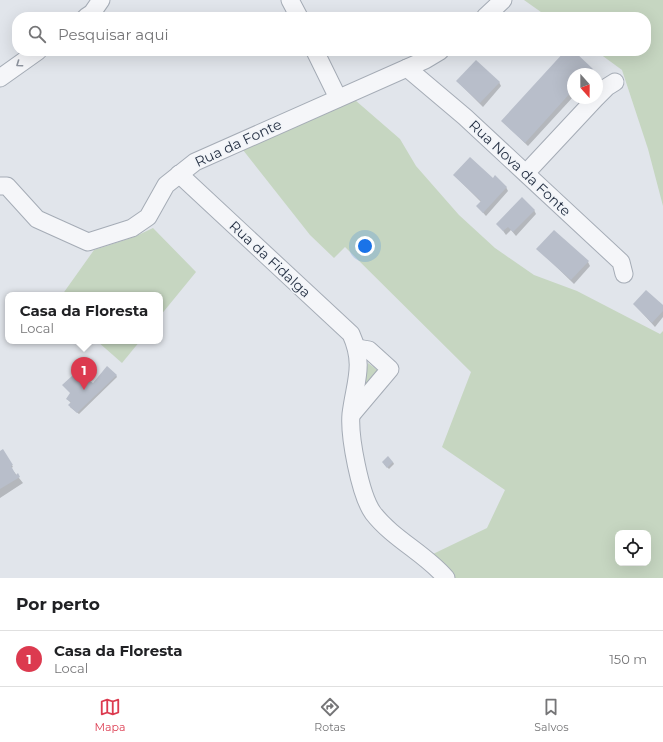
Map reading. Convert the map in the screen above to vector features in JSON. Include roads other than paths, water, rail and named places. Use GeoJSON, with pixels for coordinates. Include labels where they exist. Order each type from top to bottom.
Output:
{"type":"FeatureCollection","features":[{"type":"Feature","properties":{"kind":"street"},"geometry":{"type":"LineString","coordinates":[[290,0],[296,12]]}},
{"type":"Feature","properties":{"kind":"street"},"geometry":{"type":"LineString","coordinates":[[490,12],[503,0]]}},
{"type":"Feature","properties":{"kind":"street"},"geometry":{"type":"LineString","coordinates":[[0,78],[31,56]]}},
{"type":"Feature","properties":{"kind":"street"},"geometry":{"type":"LineString","coordinates":[[317,56],[338,98]]}},
{"type":"Feature","properties":{"kind":"street","name":"Rua da Fonte"},"geometry":{"type":"LineString","coordinates":[[4,186],[37,219],[88,242],[132,228],[148,217],[166,186],[195,162],[407,68],[430,56]]}},
{"type":"Feature","properties":{"kind":"street","name":"Rua Nova da Fonte"},"geometry":{"type":"LineString","coordinates":[[407,68],[465,117],[621,262],[624,274]]}},
{"type":"Feature","properties":{"kind":"street"},"geometry":{"type":"LineString","coordinates":[[603,91],[615,82]]}},
{"type":"Feature","properties":{"kind":"street"},"geometry":{"type":"LineString","coordinates":[[526,173],[591,104]]}},
{"type":"Feature","properties":{"kind":"street","name":"Rua da Fidalga"},"geometry":{"type":"LineString","coordinates":[[179,174],[351,334],[357,348],[360,365],[351,415],[360,482],[373,512],[388,530],[446,578]]}},
{"type":"Feature","properties":{"kind":"street"},"geometry":{"type":"LineString","coordinates":[[351,415],[390,369],[369,350],[357,348]]}},
{"type":"Feature","properties":{"kind":"place","name":"Casa da Floresta"},"geometry":{"type":"Point","coordinates":[84,390]}}]}
